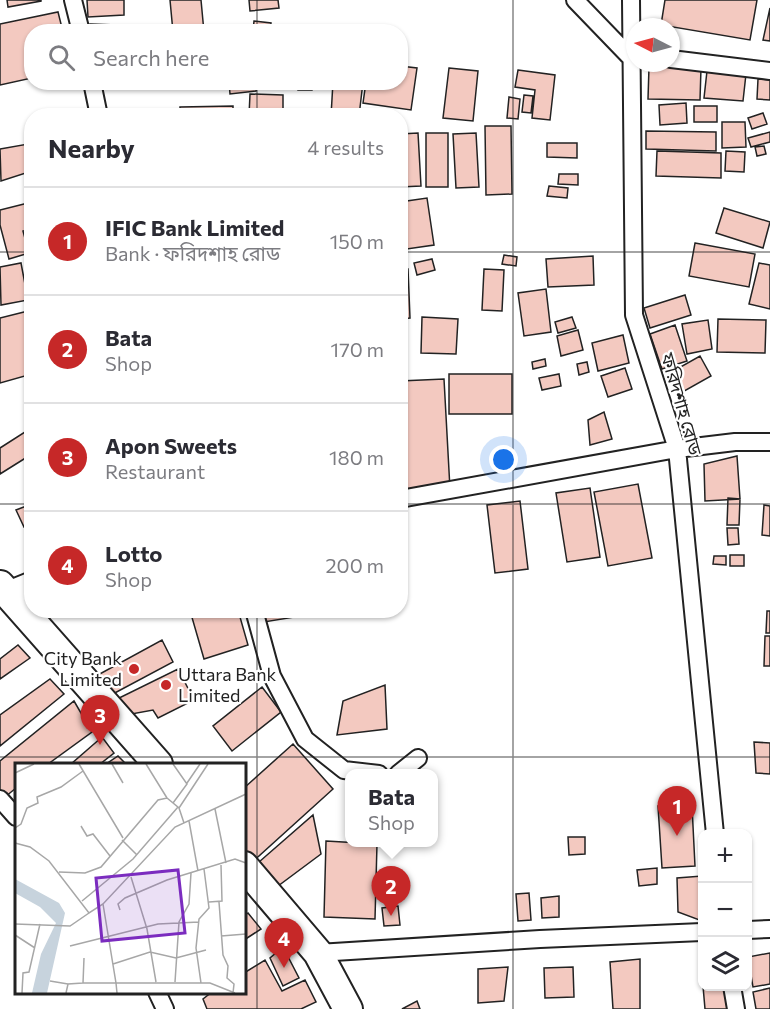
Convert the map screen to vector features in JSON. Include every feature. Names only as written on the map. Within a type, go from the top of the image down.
[{"type":"highway","points":[[3,588],[24,612]]},
{"type":"highway","points":[[29,618],[156,763]]},
{"type":"highway","points":[[246,868],[318,953],[348,1009]]},
{"type":"street","points":[[74,0],[79,24]]},
{"type":"street","points":[[575,0],[602,31],[626,51]]},
{"type":"street","name":"ফরিদশাহ রোড","points":[[631,0],[632,18]]},
{"type":"street","points":[[680,60],[770,72]]},
{"type":"street","name":"ফরিদশাহ রোড","points":[[633,72],[634,315],[677,449],[715,829]]},
{"type":"street","points":[[94,90],[97,108]]},
{"type":"street","points":[[408,498],[677,449],[735,442],[770,442]]},
{"type":"street","points":[[3,588],[24,582]]},
{"type":"street","points":[[256,618],[272,676],[305,739],[345,770]]},
{"type":"street","points":[[404,769],[418,758]]},
{"type":"street","points":[[0,799],[15,816]]},
{"type":"street","points":[[752,930],[770,929]]},
{"type":"street","points":[[318,953],[540,939],[698,932]]},
{"type":"street","points":[[733,991],[736,1009]]},
{"type":"street","points":[[158,994],[165,1009]]},
{"type":"building","points":[[7,0],[41,0],[41,1],[8,7]]},
{"type":"building","points":[[87,0],[124,0],[124,15],[88,17]]},
{"type":"building","points":[[170,0],[201,0],[203,24],[172,24]]},
{"type":"building","points":[[249,0],[278,0],[279,8],[250,11]]},
{"type":"building","points":[[665,0],[757,0],[750,40],[680,28],[680,18],[662,18]]},
{"type":"building","points":[[770,8],[770,41],[763,40]]},
{"type":"building","points":[[58,12],[61,24],[24,24],[24,80],[0,85],[0,24]]},
{"type":"building","points":[[254,21],[271,23],[271,24],[254,24]]},
{"type":"building","points":[[408,67],[417,68],[411,110],[363,103],[365,90],[408,90]]},
{"type":"building","points":[[449,68],[478,71],[473,121],[443,118]]},
{"type":"building","points":[[680,68],[701,68],[700,100],[648,99],[649,72],[680,72]]},
{"type":"building","points":[[518,70],[555,75],[550,120],[532,118],[535,90],[515,87]]},
{"type":"building","points":[[707,71],[746,74],[743,101],[704,98]]},
{"type":"building","points":[[758,79],[770,80],[770,100],[757,99]]},
{"type":"building","points":[[230,90],[256,90],[256,91],[230,94]]},
{"type":"building","points":[[333,90],[362,90],[360,108],[331,108]]},
{"type":"building","points":[[250,94],[283,95],[283,108],[249,108]]},
{"type":"building","points":[[524,95],[533,96],[531,113],[522,112]]},
{"type":"building","points":[[509,97],[520,99],[518,119],[507,118]]},
{"type":"building","points":[[686,103],[687,123],[660,125],[659,105]]},
{"type":"building","points":[[233,106],[233,108],[180,108]]},
{"type":"building","points":[[694,106],[717,106],[717,122],[694,122]]},
{"type":"building","points":[[763,113],[767,124],[752,129],[748,118]]},
{"type":"building","points":[[722,122],[745,122],[746,147],[722,148]]},
{"type":"building","points":[[485,126],[511,126],[512,194],[486,195]]},
{"type":"building","points":[[646,131],[716,132],[716,151],[646,149]]},
{"type":"building","points":[[770,132],[770,142],[751,147],[748,138]]},
{"type":"building","points":[[418,133],[421,186],[408,187],[408,134]]},
{"type":"building","points":[[426,133],[448,133],[448,187],[426,187]]},
{"type":"building","points":[[476,133],[479,187],[456,188],[453,134]]},
{"type":"building","points":[[547,143],[577,143],[577,158],[547,157]]},
{"type":"building","points":[[24,145],[24,174],[1,181],[0,149]]},
{"type":"building","points":[[764,146],[766,154],[757,156],[755,147]]},
{"type":"building","points":[[657,151],[721,153],[721,178],[656,176]]},
{"type":"building","points":[[726,151],[745,152],[744,172],[725,171]]},
{"type":"building","points":[[559,174],[578,174],[578,185],[558,184]]},
{"type":"building","points":[[549,186],[568,188],[567,198],[547,196]]},
{"type":"building","points":[[427,198],[434,245],[408,249],[408,201]]},
{"type":"building","points":[[24,204],[24,254],[9,259],[0,225],[0,210]]},
{"type":"building","points":[[724,208],[770,222],[763,248],[716,233]]},
{"type":"building","points":[[695,243],[755,254],[749,287],[689,276]]},
{"type":"building","points":[[504,255],[517,257],[516,266],[502,264]]},
{"type":"building","points":[[593,256],[594,285],[548,287],[546,259]]},
{"type":"building","points":[[432,259],[435,270],[417,275],[414,263]]},
{"type":"building","points":[[21,263],[24,301],[1,305],[0,267]]},
{"type":"building","points":[[759,263],[770,265],[770,309],[749,304]]},
{"type":"building","points":[[408,269],[410,318],[408,318]]},
{"type":"building","points":[[484,269],[504,270],[502,311],[482,310]]},
{"type":"building","points":[[546,289],[551,332],[524,336],[518,293]]},
{"type":"building","points":[[685,295],[691,315],[650,328],[644,308]]},
{"type":"building","points":[[24,312],[24,376],[0,383],[0,318]]},
{"type":"building","points":[[422,317],[458,319],[456,354],[421,353]]},
{"type":"building","points":[[572,317],[576,328],[558,333],[555,322]]},
{"type":"building","points":[[718,319],[766,320],[765,353],[717,352]]},
{"type":"building","points":[[708,320],[712,349],[687,354],[682,324]]},
{"type":"building","points":[[675,325],[687,361],[662,369],[650,334]]},
{"type":"building","points":[[578,330],[583,350],[561,356],[557,336]]},
{"type":"building","points":[[623,335],[629,363],[598,371],[592,343]]},
{"type":"building","points":[[700,356],[711,376],[679,394],[668,374]]},
{"type":"building","points":[[545,359],[546,366],[533,369],[532,362]]},
{"type":"building","points":[[587,362],[589,372],[579,375],[577,364]]},
{"type":"building","points":[[625,368],[632,389],[608,397],[601,376]]},
{"type":"building","points":[[449,374],[512,374],[512,414],[449,414]]},
{"type":"building","points":[[559,374],[561,386],[542,390],[539,378]]},
{"type":"building","points":[[444,379],[450,489],[408,491],[408,381]]},
{"type":"building","points":[[604,412],[612,439],[590,445],[588,420]]},
{"type":"building","points":[[24,433],[24,459],[0,474],[0,448]]},
{"type":"building","points":[[737,456],[740,499],[705,501],[704,464]]},
{"type":"building","points":[[638,484],[652,558],[608,566],[594,492]]},
{"type":"building","points":[[590,488],[600,557],[567,562],[556,493]]},
{"type":"building","points":[[728,498],[740,499],[739,525],[727,525]]},
{"type":"building","points":[[520,501],[528,569],[495,573],[487,505]]},
{"type":"building","points":[[764,505],[770,506],[770,536],[762,535]]},
{"type":"building","points":[[24,507],[24,527],[16,510]]},
{"type":"building","points":[[727,528],[738,528],[739,544],[728,545]]},
{"type":"building","points":[[730,555],[744,555],[744,566],[730,566]]},
{"type":"building","points":[[714,556],[726,556],[726,565],[713,564]]},
{"type":"building","points":[[767,611],[770,611],[770,633],[766,633]]},
{"type":"building","points":[[192,618],[240,618],[248,645],[204,659]]},
{"type":"building","points":[[263,618],[289,618],[264,622]]},
{"type":"building","points":[[765,636],[770,636],[770,666],[764,666]]},
{"type":"building","name":"City Bank Limited","points":[[162,640],[173,662],[111,695],[96,676]]},
{"type":"building","points":[[18,645],[30,658],[0,679],[0,659]]},
{"type":"building","name":"Uttara Bank Limited","points":[[178,669],[194,700],[158,718],[153,710],[126,715],[113,701]]},
{"type":"building","points":[[50,679],[64,694],[0,746],[0,715]]},
{"type":"building","points":[[385,685],[387,729],[337,735],[343,701]]},
{"type":"building","points":[[262,687],[281,712],[232,751],[213,726]]},
{"type":"building","points":[[74,701],[92,732],[49,763],[15,763],[15,789],[5,797],[0,791],[0,761]]},
{"type":"building","points":[[102,737],[114,753],[101,763],[72,763]]},
{"type":"building","points":[[754,742],[770,743],[770,774],[756,773]]},
{"type":"building","points":[[293,744],[333,789],[249,865],[246,862],[246,786]]},
{"type":"building","points":[[118,756],[125,763],[108,763]]},
{"type":"building","points":[[658,806],[692,806],[695,866],[662,868]]},
{"type":"building","points":[[313,815],[321,854],[278,886],[259,862]]},
{"type":"building","points":[[568,837],[585,837],[585,854],[569,855]]},
{"type":"building","points":[[326,841],[345,842],[345,847],[377,847],[375,919],[324,917]]},
{"type":"building","points":[[657,868],[657,884],[639,886],[637,870]]},
{"type":"building","points":[[698,876],[698,920],[678,912],[677,878]]},
{"type":"building","points":[[529,893],[531,920],[518,921],[516,894]]},
{"type":"building","points":[[559,896],[559,917],[542,918],[541,898]]},
{"type":"building","points":[[398,906],[400,925],[384,926],[382,908]]},
{"type":"building","points":[[248,913],[261,929],[246,939],[246,914]]},
{"type":"building","points":[[283,947],[299,978],[283,986],[270,958]]},
{"type":"building","points":[[770,953],[770,984],[753,987],[752,956]]},
{"type":"building","points":[[640,959],[640,1009],[613,1009],[610,962]]},
{"type":"building","points":[[265,960],[282,991],[305,980],[316,1002],[301,1009],[207,1009],[203,999],[209,994],[246,994],[246,972]]},
{"type":"building","points":[[508,967],[504,1001],[478,1003],[478,969]]},
{"type":"building","points":[[573,967],[574,997],[545,998],[544,968]]},
{"type":"building","points":[[770,988],[770,1009],[756,1009],[753,992]]},
{"type":"building","points":[[703,991],[725,991],[727,1009],[705,1009]]},
{"type":"building","points":[[417,1001],[420,1009],[402,1009]]},
{"type":"place","name":"City Bank Limited","points":[[134,669]]},
{"type":"place","name":"Uttara Bank Limited","points":[[166,685]]},
{"type":"place","name":"Apon Sweets","points":[[100,745]]},
{"type":"place","name":"IFIC Bank Limited","points":[[677,836]]},
{"type":"place","name":"Bata","points":[[391,916]]},
{"type":"place","name":"Lotto","points":[[284,968]]}]
